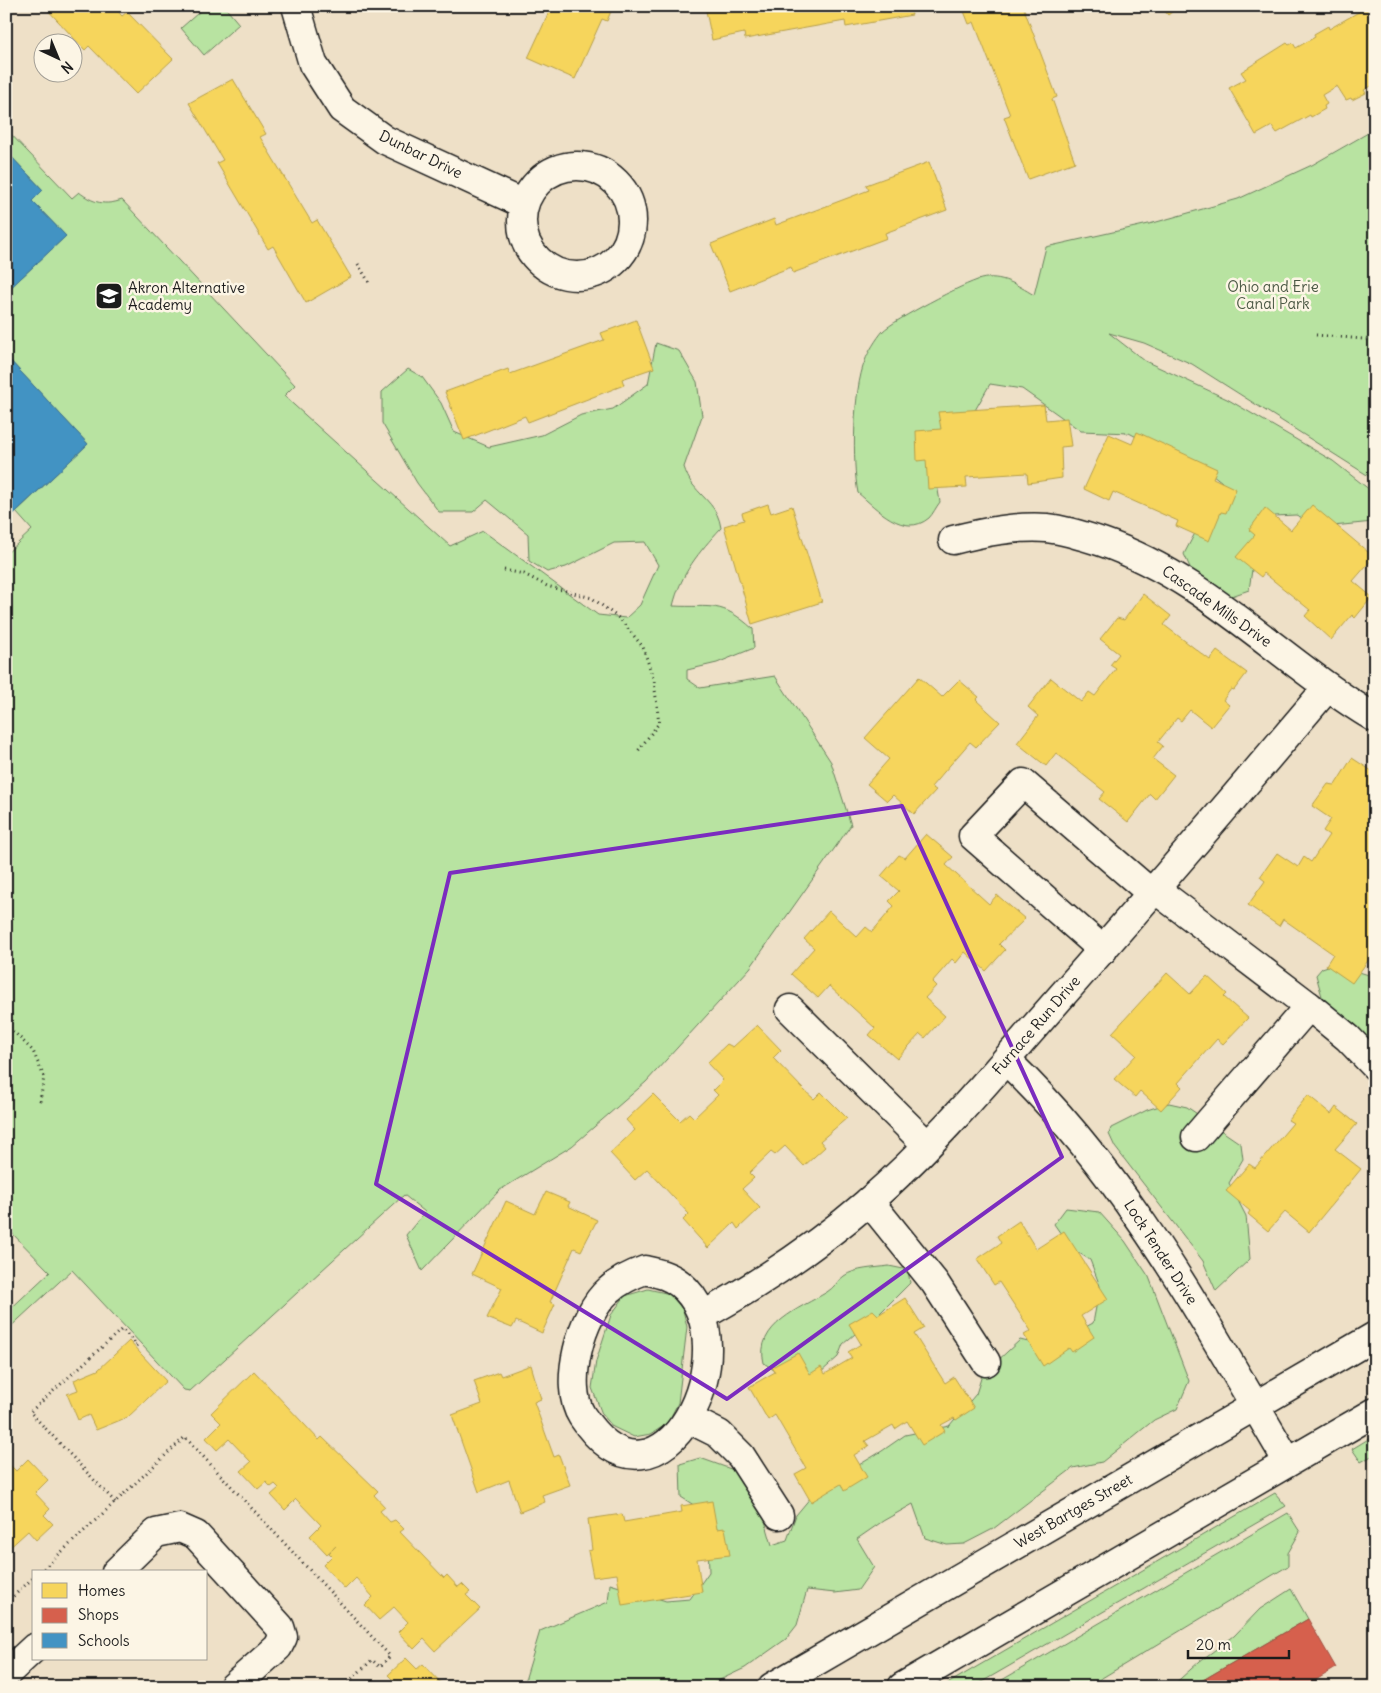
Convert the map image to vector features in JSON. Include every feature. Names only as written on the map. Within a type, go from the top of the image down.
[{"type":"street","name":"Dunbar Drive","points":[[296,6],[313,64],[342,109],[385,140],[524,204]]},
{"type":"street","points":[[573,165],[595,171],[611,179],[627,198],[631,208],[632,223],[628,243],[619,257],[605,268],[583,276],[568,276],[540,263],[532,253],[523,236],[522,214],[524,204],[530,191],[542,178],[554,170],[573,165]]},
{"type":"street","name":"Cascade Mills Drive","points":[[953,540],[986,531],[1048,528],[1084,536],[1117,547],[1161,566],[1189,583],[1327,688],[1375,718]]},
{"type":"street","name":"Furnace Run Drive","points":[[702,1316],[748,1290],[796,1258],[869,1201],[928,1146],[1007,1060],[1103,950],[1327,688]]},
{"type":"street","points":[[1103,950],[973,836],[1023,783],[1153,891],[1309,1006],[1348,1038],[1375,1066]]},
{"type":"street","points":[[1196,1137],[1309,1006]]},
{"type":"street","points":[[790,1009],[928,1146]]},
{"type":"street","name":"Lock Tender Drive","points":[[1007,1060],[1046,1100],[1146,1226],[1187,1290],[1288,1462]]},
{"type":"street","points":[[869,1201],[935,1283],[986,1362]]},
{"type":"street","points":[[645,1270],[663,1274],[680,1284],[692,1297],[702,1316],[707,1352],[701,1384],[689,1419],[665,1446],[648,1454],[632,1454],[618,1452],[605,1444],[590,1428],[578,1409],[573,1385],[574,1363],[583,1332],[607,1291],[628,1276],[645,1270]]},
{"type":"street","name":"West Bartges Street","points":[[772,1687],[1375,1336]]},
{"type":"street","points":[[902,1687],[1375,1412]]},
{"type":"street","points":[[689,1419],[719,1434],[741,1456],[779,1515]]},
{"type":"street","points":[[118,1570],[156,1533],[180,1528],[196,1535],[280,1627],[283,1636],[278,1647],[233,1687]]},
{"type":"street","points":[[6,1674],[32,1650]]},
{"type":"path","points":[[358,264],[370,284]]},
{"type":"path","points":[[1316,335],[1375,340]]},
{"type":"path","points":[[504,570],[524,574],[547,586],[592,598],[620,619],[643,647],[654,681],[659,723],[638,751]]},
{"type":"path","points":[[6,1024],[33,1051],[44,1077],[40,1102]]},
{"type":"path","points":[[115,1502],[30,1412],[122,1329],[137,1345],[135,1347]]},
{"type":"path","points":[[6,1603],[32,1579]]},
{"type":"highlighted area","points":[[902,806],[1062,1157],[727,1399],[376,1184],[450,873]]},
{"type":"green space","points":[[206,6],[224,6],[239,24],[204,55],[181,28]]},
{"type":"green space","points":[[6,129],[72,198],[79,192],[89,199],[99,202],[110,203],[122,200],[295,385],[284,396],[450,546],[483,531],[598,615],[626,618],[640,605],[658,565],[645,542],[614,543],[566,567],[547,572],[529,561],[528,534],[487,500],[473,512],[439,512],[417,483],[382,423],[382,392],[408,369],[422,377],[441,403],[454,432],[489,447],[542,435],[581,415],[613,409],[648,384],[656,343],[679,351],[697,382],[702,416],[684,467],[692,483],[714,509],[721,528],[705,546],[686,573],[676,594],[673,606],[716,607],[732,613],[753,629],[754,648],[717,663],[687,670],[687,679],[700,688],[775,676],[831,762],[851,825],[750,968],[646,1082],[572,1146],[500,1190],[422,1271],[406,1235],[425,1212],[404,1195],[190,1391],[184,1390],[72,1270],[6,1331],[6,1313],[50,1272],[6,1227],[6,554],[32,530],[16,512],[88,444],[6,356],[6,292],[66,236],[32,201],[43,190],[6,151]]},
{"type":"green space","name":"Ohio and Erie Canal Park","points":[[1375,129],[1375,480],[1192,364],[1144,343],[1109,333],[1145,361],[1227,399],[1333,461],[1375,494],[1375,520],[1373,522],[1323,527],[1296,515],[1275,516],[1253,563],[1249,590],[1226,598],[1192,572],[1184,554],[1222,482],[1203,467],[1161,450],[1129,433],[1081,431],[1022,389],[990,384],[966,426],[930,443],[940,502],[929,518],[920,524],[900,523],[882,513],[858,493],[854,445],[856,407],[861,374],[873,345],[883,331],[890,326],[945,294],[981,279],[1002,279],[1034,295],[1046,247],[1153,223],[1238,199],[1312,165]]},
{"type":"green space","points":[[1340,962],[1356,971],[1375,977],[1375,1048],[1356,1025],[1323,1000],[1316,975],[1322,968]]},
{"type":"green space","points":[[1169,1103],[1187,1107],[1241,1144],[1243,1159],[1229,1183],[1246,1216],[1250,1259],[1216,1291],[1203,1261],[1115,1147],[1109,1134],[1111,1128],[1147,1110]]},
{"type":"green space","points":[[1066,1208],[1099,1212],[1125,1241],[1149,1277],[1189,1381],[1177,1409],[1154,1420],[1102,1462],[1073,1468],[993,1529],[964,1544],[947,1545],[925,1538],[913,1504],[883,1521],[857,1539],[874,1567],[858,1590],[835,1593],[807,1590],[797,1625],[786,1639],[745,1668],[705,1687],[523,1687],[540,1631],[608,1602],[610,1584],[666,1601],[690,1599],[709,1572],[708,1541],[700,1509],[681,1497],[680,1464],[700,1458],[742,1473],[761,1507],[772,1545],[787,1540],[796,1515],[816,1491],[905,1435],[949,1426],[976,1394],[982,1375],[1020,1340],[1049,1347],[1093,1323],[1100,1286],[1090,1260],[1070,1247],[1054,1224]]},
{"type":"green space","points":[[889,1266],[908,1270],[910,1283],[878,1315],[843,1344],[838,1357],[811,1381],[778,1373],[764,1363],[763,1350],[766,1338],[782,1319],[829,1290],[849,1273]]},
{"type":"green space","points":[[648,1289],[670,1294],[683,1310],[687,1327],[678,1403],[667,1424],[651,1434],[634,1437],[613,1427],[602,1414],[592,1388],[596,1361],[611,1315],[625,1296]]},
{"type":"green space","points":[[1375,1435],[1375,1454],[1361,1462],[1352,1449]]},
{"type":"green space","points":[[1275,1493],[1286,1506],[973,1687],[942,1687]]},
{"type":"green space","points":[[1288,1513],[1300,1532],[1288,1553],[1288,1566],[1087,1687],[990,1687]]},
{"type":"green space","points":[[1291,1589],[1308,1619],[1191,1687],[1171,1687],[1200,1661],[1234,1636],[1260,1609]]},
{"type":"building: Homes","points":[[44,6],[113,6],[122,16],[127,12],[173,59],[136,94],[89,46],[85,50],[82,47],[82,32],[68,32]]},
{"type":"building: Homes","points":[[552,6],[613,6],[607,21],[602,19],[575,79],[528,58]]},
{"type":"building: Homes","points":[[705,6],[910,6],[912,15],[846,27],[845,21],[745,39],[744,33],[712,40]]},
{"type":"building: Homes","points":[[962,6],[1023,6],[1057,97],[1052,99],[1075,162],[1028,179],[1004,117],[1010,115],[974,22],[969,24]]},
{"type":"building: Homes","points":[[1161,6],[1179,6],[1168,15]]},
{"type":"building: Homes","points":[[1369,6],[1375,6],[1375,84],[1364,90],[1366,93],[1352,100],[1351,98],[1346,100],[1337,86],[1322,95],[1327,104],[1324,106],[1325,109],[1277,133],[1272,126],[1256,135],[1229,88],[1246,79],[1241,72],[1287,43],[1289,45],[1293,43],[1296,48],[1315,37],[1314,34],[1328,26],[1329,29]]},
{"type":"building: Homes","points":[[233,79],[266,134],[260,137],[312,223],[317,220],[351,277],[306,303],[273,246],[268,249],[217,163],[223,160],[189,103]]},
{"type":"building: Homes","points":[[929,162],[947,210],[885,233],[887,238],[793,273],[791,267],[730,291],[711,244],[774,219],[776,225],[869,190],[866,185]]},
{"type":"building: Homes","points":[[636,320],[654,368],[622,379],[624,385],[528,422],[525,416],[464,440],[445,392],[508,369],[510,374],[604,340],[601,333]]},
{"type":"building: Homes","points":[[1044,405],[1046,420],[1067,418],[1071,446],[1061,447],[1062,478],[1028,483],[1027,473],[966,477],[967,487],[928,489],[926,460],[917,461],[916,431],[941,429],[938,412]]},
{"type":"building: Homes","points":[[1137,432],[1217,469],[1213,478],[1236,489],[1226,513],[1221,512],[1209,541],[1176,526],[1178,521],[1113,492],[1109,501],[1084,489],[1109,434],[1132,444]]},
{"type":"building: Homes","points":[[768,504],[771,513],[792,506],[822,602],[752,624],[724,526],[744,520],[742,513]]},
{"type":"building: Homes","points":[[1312,505],[1374,557],[1353,581],[1372,597],[1355,618],[1352,615],[1331,640],[1305,616],[1310,610],[1264,573],[1261,577],[1236,557],[1255,535],[1249,530],[1265,508],[1291,530]]},
{"type":"building: Homes","points":[[1143,594],[1171,616],[1164,625],[1210,660],[1217,651],[1247,673],[1234,690],[1231,689],[1223,700],[1229,705],[1211,727],[1190,710],[1181,721],[1177,718],[1158,742],[1163,746],[1153,759],[1174,775],[1155,799],[1150,794],[1128,822],[1099,799],[1105,792],[1056,753],[1046,766],[1017,743],[1038,716],[1028,707],[1051,678],[1081,702],[1089,692],[1095,696],[1116,669],[1110,665],[1119,654],[1100,639],[1117,618],[1124,620]]},
{"type":"building: Homes","points":[[919,677],[942,697],[959,680],[979,697],[976,700],[1000,722],[976,747],[970,742],[931,787],[936,790],[914,814],[893,795],[887,801],[867,784],[889,759],[865,738]]},
{"type":"building: Homes","points":[[1352,758],[1375,773],[1375,918],[1372,923],[1375,925],[1375,957],[1372,955],[1352,983],[1326,965],[1333,954],[1283,919],[1279,926],[1248,905],[1265,881],[1260,877],[1277,853],[1298,867],[1304,857],[1311,862],[1329,835],[1323,831],[1331,819],[1312,806],[1328,784],[1335,785]]},
{"type":"building: Homes","points":[[926,834],[953,857],[946,865],[989,904],[997,895],[1025,919],[999,944],[1005,950],[986,971],[965,952],[956,963],[952,959],[932,982],[936,986],[925,998],[945,1016],[925,1038],[920,1034],[897,1059],[869,1035],[875,1028],[829,986],[818,998],[791,974],[814,948],[804,939],[829,911],[857,937],[866,927],[872,932],[894,906],[889,901],[899,891],[881,876],[899,855],[905,858]]},
{"type":"building: Homes","points":[[1167,973],[1190,994],[1207,976],[1227,994],[1224,997],[1248,1018],[1223,1044],[1217,1039],[1178,1083],[1182,1087],[1161,1110],[1140,1091],[1135,1097],[1114,1079],[1136,1055],[1112,1033]]},
{"type":"building: Homes","points":[[757,1025],[781,1050],[773,1058],[814,1099],[821,1092],[847,1118],[820,1141],[825,1147],[804,1166],[785,1146],[775,1155],[771,1152],[749,1173],[754,1178],[742,1189],[760,1208],[738,1229],[734,1223],[708,1248],[683,1220],[689,1214],[647,1169],[635,1180],[610,1153],[635,1130],[626,1120],[653,1094],[680,1121],[689,1113],[694,1118],[718,1095],[713,1090],[723,1080],[707,1063],[727,1044],[733,1047]]},
{"type":"building: Homes","points":[[1308,1095],[1331,1114],[1336,1107],[1357,1124],[1335,1149],[1361,1169],[1309,1232],[1285,1212],[1268,1231],[1248,1214],[1250,1211],[1226,1191],[1249,1164],[1255,1168],[1293,1123],[1288,1120]]},
{"type":"building: Homes","points":[[546,1192],[570,1202],[568,1206],[597,1220],[581,1251],[574,1248],[550,1302],[555,1304],[542,1333],[516,1321],[512,1328],[487,1318],[502,1288],[472,1274],[506,1201],[535,1214]]},
{"type":"building: Homes","points":[[1019,1221],[1036,1249],[1064,1231],[1108,1299],[1081,1316],[1094,1337],[1072,1352],[1069,1348],[1043,1366],[1024,1335],[1031,1331],[999,1282],[994,1285],[977,1259],[1001,1243],[997,1236]]},
{"type":"building: Homes","points":[[905,1298],[924,1328],[914,1334],[945,1383],[954,1377],[974,1408],[956,1420],[954,1418],[941,1425],[945,1431],[922,1445],[907,1421],[895,1429],[893,1425],[865,1441],[869,1446],[854,1455],[867,1477],[844,1491],[841,1484],[811,1502],[795,1474],[806,1468],[775,1415],[768,1420],[749,1387],[775,1372],[772,1367],[798,1353],[810,1374],[821,1367],[825,1374],[852,1358],[848,1352],[861,1344],[849,1324],[873,1310],[878,1315]]},
{"type":"building: Homes","points":[[129,1341],[166,1381],[128,1417],[96,1430],[89,1415],[78,1420],[67,1394],[78,1390],[74,1380],[98,1370]]},
{"type":"building: Homes","points":[[531,1365],[541,1399],[534,1402],[554,1457],[559,1455],[570,1485],[542,1495],[545,1502],[520,1512],[509,1480],[479,1492],[452,1415],[482,1404],[474,1381],[499,1372],[501,1376]]},
{"type":"building: Homes","points":[[254,1371],[319,1440],[322,1437],[378,1491],[374,1495],[385,1507],[380,1511],[390,1522],[395,1520],[404,1529],[400,1532],[444,1578],[447,1575],[458,1587],[462,1584],[470,1592],[466,1595],[480,1609],[435,1651],[424,1639],[414,1649],[398,1632],[408,1622],[394,1607],[379,1620],[365,1605],[373,1597],[356,1578],[345,1589],[323,1565],[332,1556],[329,1553],[336,1546],[327,1554],[310,1536],[321,1525],[296,1499],[285,1510],[271,1495],[279,1488],[275,1484],[271,1487],[266,1482],[258,1489],[241,1471],[251,1462],[229,1439],[217,1450],[206,1438],[221,1423],[211,1413]]},
{"type":"building: Homes","points":[[28,1459],[48,1480],[35,1493],[50,1509],[44,1515],[53,1524],[36,1540],[28,1531],[6,1551],[6,1467],[9,1464],[16,1471]]},
{"type":"building: Homes","points":[[712,1501],[717,1529],[725,1528],[730,1555],[697,1559],[702,1592],[622,1605],[617,1574],[593,1577],[588,1551],[592,1550],[588,1519],[622,1514],[624,1522],[682,1512],[681,1506]]},
{"type":"building: Homes","points":[[406,1658],[417,1669],[423,1664],[445,1687],[394,1687],[397,1684],[388,1675]]},
{"type":"building: Shops","points":[[1308,1619],[1336,1668],[1304,1687],[1191,1687]]},
{"type":"building: Schools","points":[[6,151],[43,190],[32,201],[66,236],[6,292]]},
{"type":"building: Schools","points":[[6,356],[88,444],[6,521]]},
{"type":"place","name":"Akron Alternative Academy","points":[[109,296]]}]
